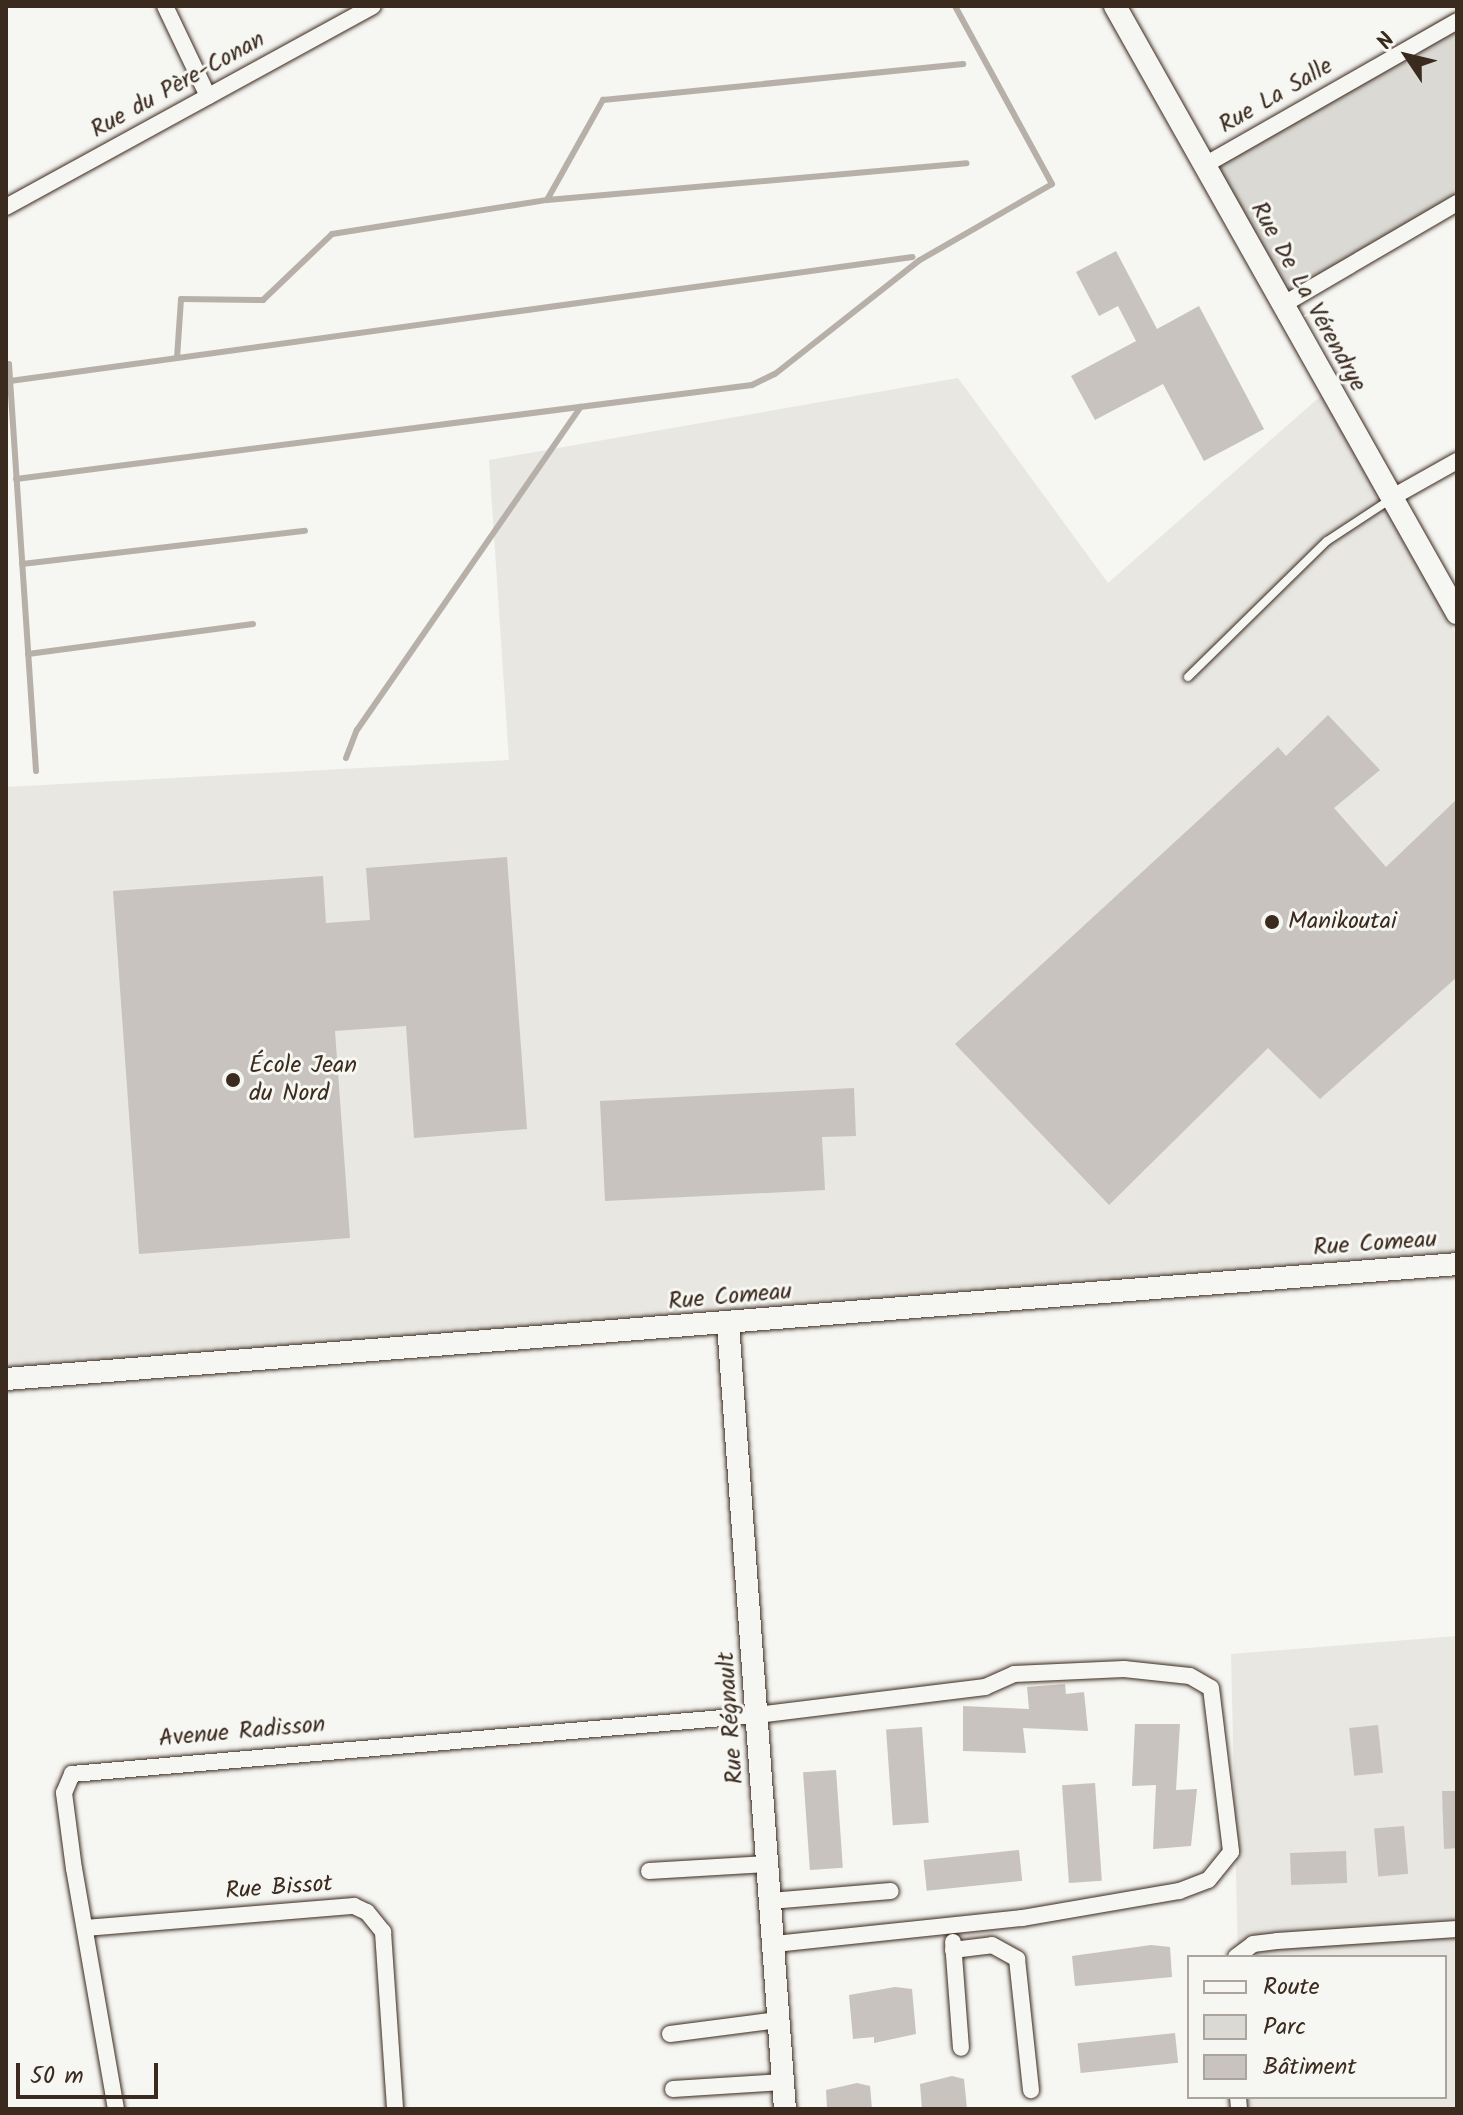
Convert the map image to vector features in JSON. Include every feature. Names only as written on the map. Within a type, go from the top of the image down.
[{"type":"street","points":[[165,6],[208,96]]},
{"type":"street","name":"Rue du Père-Conan","points":[[6,207],[373,6]]},
{"type":"street","name":"Rue De La Vérendrye","points":[[1115,6],[1457,613]]},
{"type":"street","name":"Rue La Salle","points":[[1203,166],[1457,21]]},
{"type":"street","points":[[1284,304],[1457,203]]},
{"type":"street","points":[[1391,498],[1457,461]]},
{"type":"street","name":"Rue Comeau","points":[[6,1379],[1457,1264]]},
{"type":"street","name":"Rue Régnault","points":[[728,1324],[785,2109]]},
{"type":"street","points":[[757,1715],[985,1687],[1014,1674],[1124,1669],[1190,1676],[1211,1688],[1231,1852],[1222,1870],[1179,1891],[951,1925],[773,1944]]},
{"type":"street","name":"Avenue Radisson","points":[[116,2109],[64,1793],[72,1774],[757,1715]]},
{"type":"street","points":[[649,1871],[767,1864]]},
{"type":"street","points":[[770,1901],[891,1891]]},
{"type":"street","name":"Rue Bissot","points":[[85,1928],[354,1906],[367,1912],[383,1932],[395,2109]]},
{"type":"street","points":[[951,1925],[961,2048]]},
{"type":"street","points":[[1239,1955],[1253,1944],[1277,1941],[1457,1929]]},
{"type":"street","points":[[953,1950],[992,1945],[1017,1959],[1031,2090]]},
{"type":"street","points":[[670,2034],[778,2020]]},
{"type":"street","points":[[673,2089],[783,2082]]},
{"type":"lane","points":[[1188,677],[1327,541],[1391,498]]},
{"type":"shaded area","points":[[958,378],[1108,583],[1323,394],[1457,636],[1457,1252],[6,1371],[6,787],[509,760],[489,460]]},
{"type":"shaded area","points":[[1457,1636],[1457,2109],[1242,2109],[1241,2099],[1447,2099],[1447,1955],[1238,1955],[1231,1654]]},
{"type":"green space","points":[[1457,10],[1457,195],[1282,298],[1201,160]]},
{"type":"building","points":[[1116,251],[1157,329],[1199,306],[1264,429],[1204,461],[1163,384],[1095,420],[1071,376],[1136,341],[1118,306],[1099,316],[1076,272]]},
{"type":"building","name":"Manikoutai","points":[[1328,715],[1380,770],[1334,808],[1386,867],[1457,799],[1457,977],[1320,1099],[1268,1048],[1109,1205],[955,1044],[1278,747],[1286,756]]},
{"type":"building","name":"École Jean du Nord","points":[[507,857],[527,1129],[414,1138],[406,1026],[335,1031],[350,1238],[139,1254],[113,891],[323,876],[326,923],[370,920],[366,868]]},
{"type":"building","points":[[854,1088],[856,1136],[822,1137],[825,1190],[605,1201],[600,1101]]},
{"type":"building","points":[[1065,1684],[1066,1694],[1084,1692],[1088,1731],[1023,1728],[1026,1753],[963,1751],[963,1706],[1029,1709],[1027,1687]]},
{"type":"building","points":[[1135,1724],[1180,1724],[1176,1790],[1197,1789],[1191,1846],[1153,1849],[1156,1785],[1132,1786]]},
{"type":"building","points":[[1378,1725],[1383,1773],[1354,1776],[1349,1728]]},
{"type":"building","points":[[922,1727],[929,1823],[893,1825],[886,1730]]},
{"type":"building","points":[[836,1770],[843,1868],[810,1870],[803,1772]]},
{"type":"building","points":[[1095,1783],[1102,1881],[1069,1883],[1062,1785]]},
{"type":"building","points":[[1442,1791],[1457,1791],[1457,1848],[1444,1849]]},
{"type":"building","points":[[1404,1826],[1408,1874],[1378,1876],[1374,1829]]},
{"type":"building","points":[[1019,1850],[1022,1881],[927,1891],[924,1860]]},
{"type":"building","points":[[1346,1851],[1347,1883],[1291,1885],[1290,1853]]},
{"type":"building","points":[[1151,1945],[1170,1947],[1172,1977],[1075,1986],[1072,1956]]},
{"type":"building","points":[[895,1987],[912,1989],[916,2034],[874,2043],[874,2037],[853,2039],[849,1995]]},
{"type":"building","points":[[1175,2033],[1178,2063],[1081,2073],[1078,2043]]},
{"type":"building","points":[[952,2076],[964,2079],[967,2109],[922,2109],[920,2084]]},
{"type":"building","points":[[857,2083],[870,2086],[872,2109],[827,2109],[826,2090]]},
{"type":"waterway","points":[[16,479],[752,385],[775,374],[920,260],[1052,184],[955,6]]},
{"type":"waterway","points":[[547,200],[603,100],[963,64]]},
{"type":"waterway","points":[[177,358],[181,299],[263,300],[332,234],[547,200],[966,163]]},
{"type":"waterway","points":[[10,381],[913,257]]},
{"type":"waterway","points":[[9,364],[36,771]]},
{"type":"waterway","points":[[346,758],[357,730],[581,407]]},
{"type":"waterway","points":[[22,564],[305,531]]},
{"type":"waterway","points":[[28,654],[253,624]]},
{"type":"place","name":"Manikoutai","points":[[1272,922]]},
{"type":"place","name":"École Jean du Nord","points":[[233,1080]]}]
